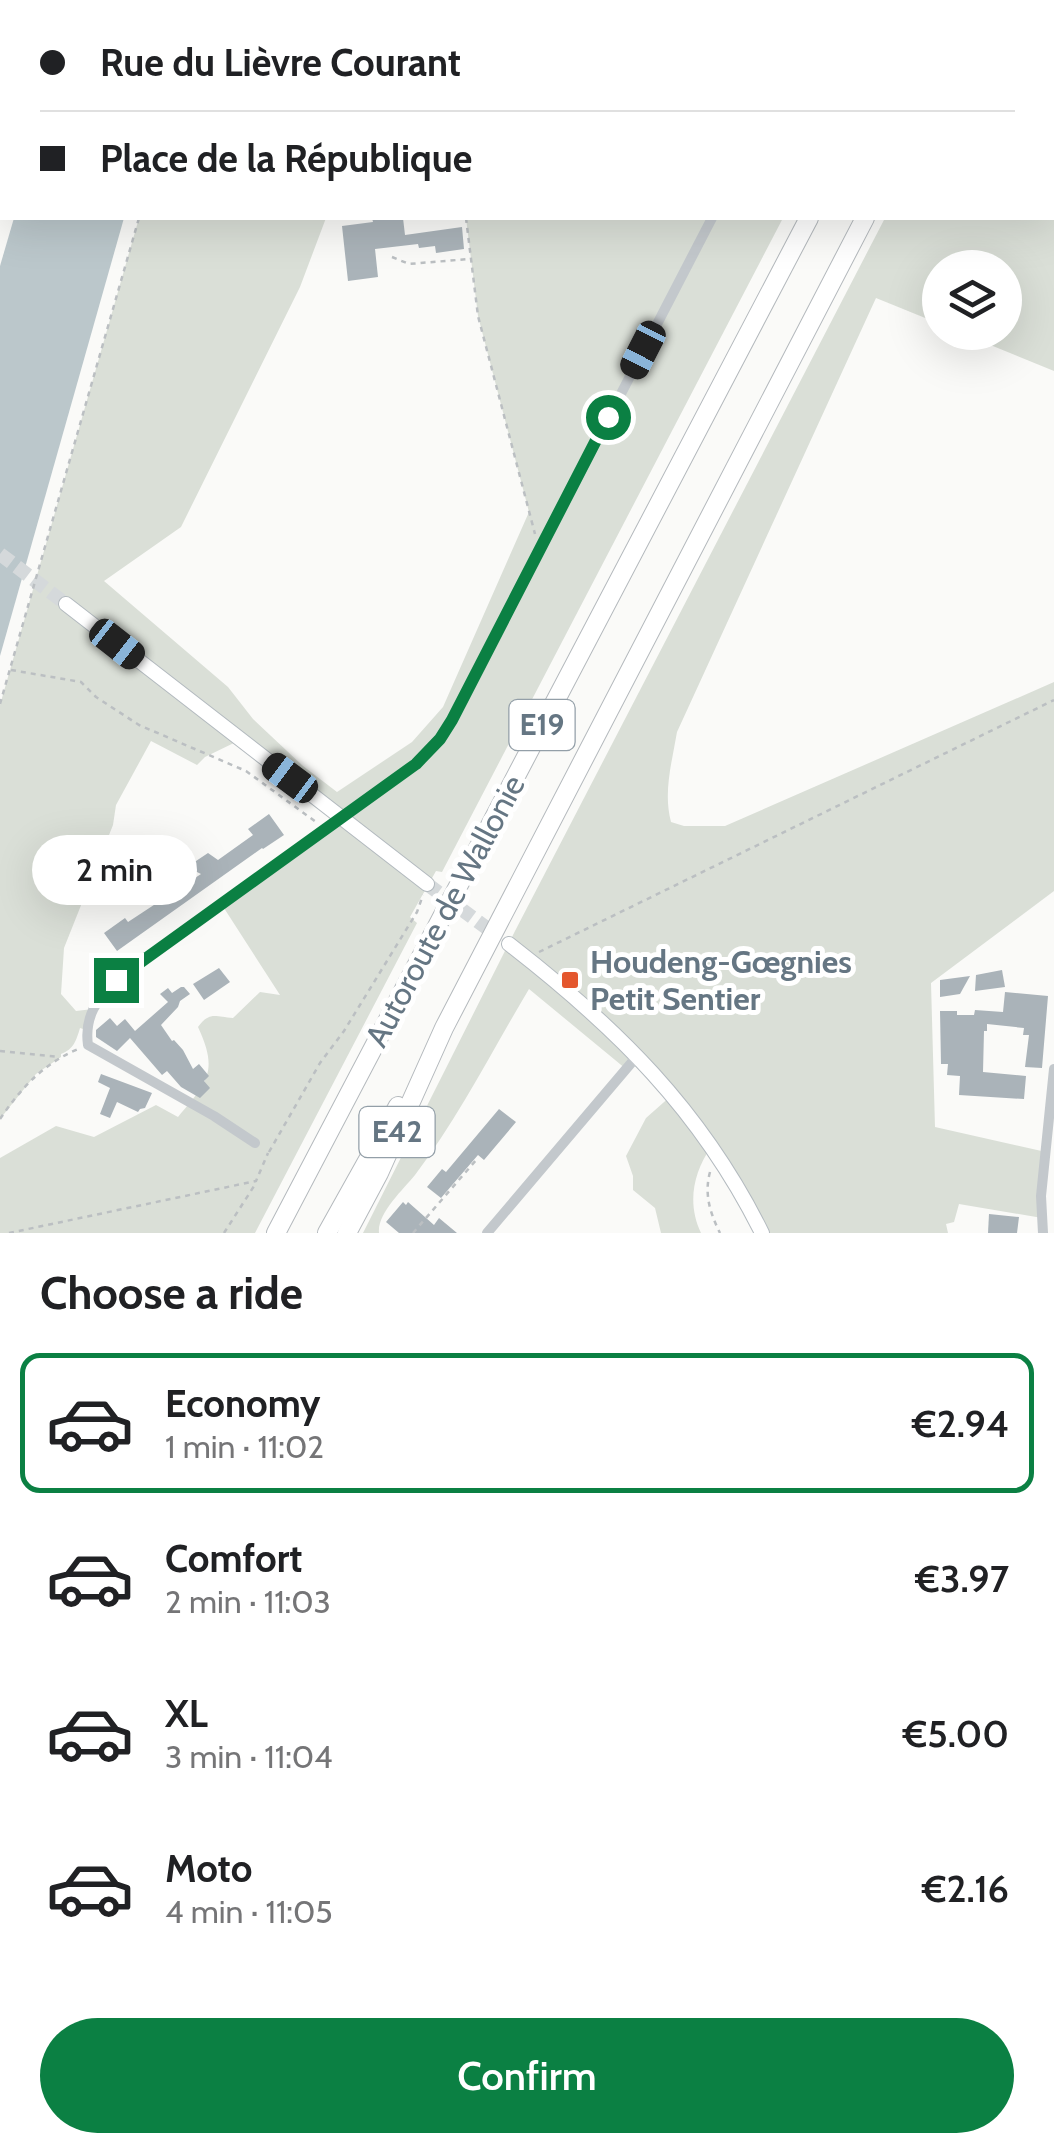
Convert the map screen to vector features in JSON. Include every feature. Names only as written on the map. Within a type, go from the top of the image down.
[{"type":"highway","name":"Autoroute de Wallonie","points":[[276,1233],[808,220]]},
{"type":"highway","name":"Autoroute de Wallonie","points":[[347,1233],[444,1028],[864,220]]},
{"type":"highway","name":"E19","points":[[328,1233],[363,1165],[444,1028]]},
{"type":"street","points":[[255,1142],[88,1045],[86,1030],[92,1009],[116,980],[416,764],[440,739],[711,220]]},
{"type":"street","points":[[66,604],[427,884]]},
{"type":"street","points":[[509,944],[638,1055],[691,1117],[762,1233]]},
{"type":"street","points":[[487,1233],[638,1055]]},
{"type":"street","points":[[1042,1233],[1054,1069]]},
{"type":"path","points":[[0,704],[138,220]]},
{"type":"path","points":[[466,220],[478,316],[539,550]]},
{"type":"path","points":[[392,257],[409,264],[471,262]]},
{"type":"path","points":[[10,670],[81,682],[139,726],[246,771],[324,829]]},
{"type":"path","points":[[527,958],[1054,700]]},
{"type":"path","points":[[224,1233],[320,1063],[417,912],[427,884]]},
{"type":"path","points":[[0,1119],[36,1074],[88,1045]]},
{"type":"path","points":[[0,1051],[61,1057]]},
{"type":"path","points":[[413,1233],[476,1159]]},
{"type":"path","points":[[720,1159],[706,1188],[720,1233]]},
{"type":"path","points":[[9,1233],[256,1181]]},
{"type":"shaded area","points":[[13,220],[123,220],[0,656],[0,266]]},
{"type":"shaded area","points":[[138,220],[325,220],[300,287],[181,527],[104,581],[228,687],[253,719],[337,792],[412,742],[443,707],[529,512],[478,316],[466,220],[782,220],[442,872],[436,871],[410,917],[417,923],[255,1233],[0,1233],[0,1158],[56,1126],[94,1137],[156,1105],[178,1117],[207,1076],[208,1055],[198,1027],[202,1022],[217,1016],[233,1018],[260,992],[280,995],[222,905],[340,817],[240,740],[197,765],[151,741],[116,805],[113,825],[64,948],[61,994],[76,1011],[93,1009],[86,1030],[80,1028],[72,1047],[36,1074],[0,1119],[0,705]]},
{"type":"shaded area","points":[[884,220],[1054,220],[1054,371],[1003,350],[1022,350],[1022,250],[922,250],[922,317],[876,298],[677,732],[668,800],[671,822],[684,826],[725,826],[1054,682],[1054,891],[931,983],[935,1127],[1046,1152],[1042,1218],[959,1204],[954,1222],[946,1224],[948,1233],[762,1233],[711,1147],[694,1189],[694,1211],[701,1233],[661,1233],[655,1208],[633,1190],[626,1156],[646,1118],[672,1095],[638,1056],[626,1069],[529,989],[446,1130],[386,1210],[379,1233],[363,1233]]},
{"type":"building","points":[[403,220],[405,235],[462,227],[464,249],[436,253],[435,246],[419,248],[418,244],[375,249],[378,277],[348,281],[342,226]]},
{"type":"building","points":[[269,814],[284,835],[117,951],[104,933],[125,918],[128,922],[201,874],[187,867],[208,853],[218,860],[253,835],[248,829]]},
{"type":"building","points":[[219,968],[230,982],[204,1000],[193,984]]},
{"type":"building","points":[[1002,970],[1005,987],[975,991],[976,975]]},
{"type":"building","points":[[970,976],[960,994],[940,997],[940,980]]},
{"type":"building","points":[[181,987],[190,994],[161,1025],[183,1050],[193,1069],[199,1064],[209,1076],[204,1081],[210,1088],[200,1098],[181,1087],[167,1071],[162,1075],[130,1038],[117,1051],[96,1037],[96,1030],[110,1018],[117,1026],[125,1019],[135,1031],[168,1002],[160,994],[168,988],[172,993]]},
{"type":"building","points":[[1005,992],[1048,996],[1042,1068],[1025,1067],[1029,1035],[1023,1035],[1024,1028],[987,1024],[983,1072],[1026,1076],[1024,1099],[959,1095],[960,1076],[947,1075],[948,1064],[941,1064],[940,1011],[957,1011],[957,1015],[974,1015],[975,1010],[1003,1012]]},
{"type":"building","points":[[101,1074],[152,1093],[145,1108],[138,1112],[117,1102],[110,1118],[100,1114],[110,1088],[98,1082]]},
{"type":"building","points":[[499,1109],[516,1122],[484,1160],[478,1155],[441,1198],[427,1187],[442,1169],[446,1172]]},
{"type":"building","points":[[403,1202],[434,1225],[439,1218],[457,1233],[399,1233],[386,1222]]},
{"type":"building","points":[[989,1214],[1019,1217],[1017,1233],[988,1233]]},
{"type":"tunnel","points":[[0,554],[66,604]]},
{"type":"tunnel","points":[[427,884],[499,937]]},
{"type":"place","name":"Houdeng-Gœgnies Petit Sentier","points":[[570,980]]},
{"type":"route","points":[[116,980],[429,752],[452,720],[608,417]]}]
